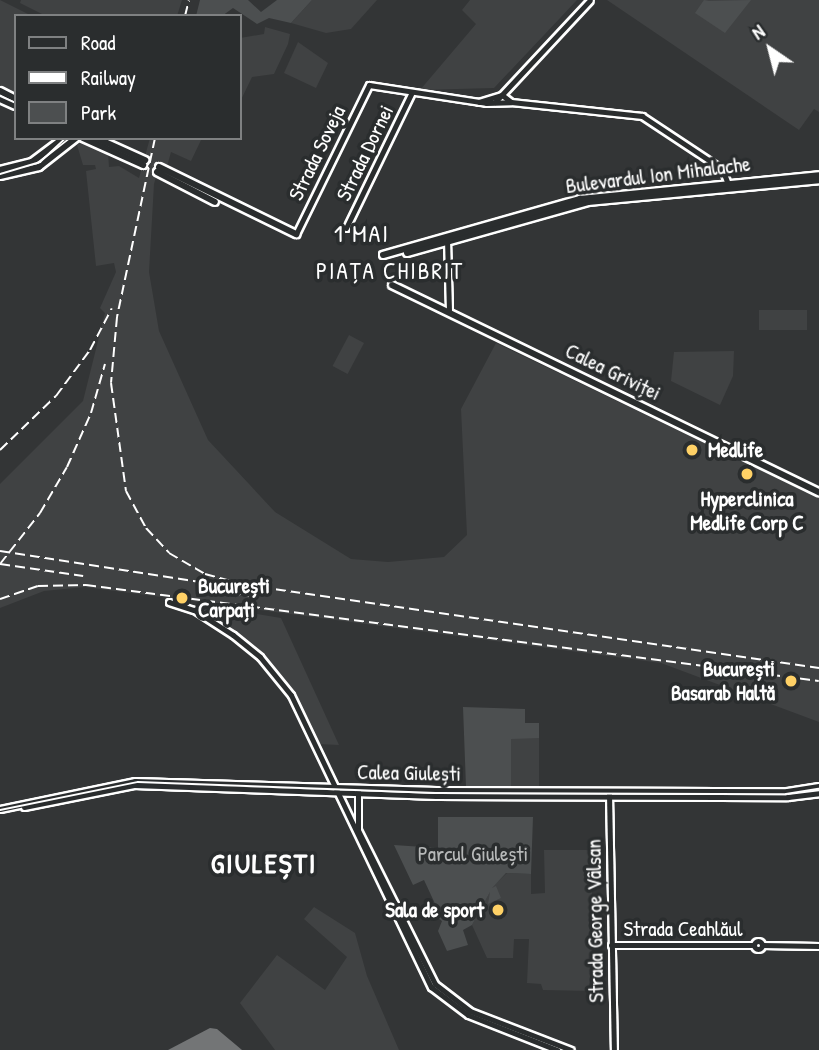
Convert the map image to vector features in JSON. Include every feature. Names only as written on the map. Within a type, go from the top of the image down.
[{"type":"main road","points":[[0,170],[35,160],[61,140]]},
{"type":"main road","points":[[0,176],[39,167],[73,140]]},
{"type":"main road","points":[[88,140],[144,163],[100,140]]},
{"type":"main road","points":[[158,170],[296,234]]},
{"type":"main road","name":"Bulevardul Ion Mihalache","points":[[726,186],[738,182],[819,178]]},
{"type":"main road","name":"Bulevardul Ion Mihalache","points":[[383,255],[580,199],[819,178]]},
{"type":"main road","name":"Bulevardul Ion Mihalache","points":[[407,253],[447,238]]},
{"type":"main road","name":"Calea Griviței","points":[[392,285],[819,492]]},
{"type":"street","points":[[494,103],[590,0]]},
{"type":"street","name":"Strada Soveja","points":[[296,234],[367,86],[412,92]]},
{"type":"street","points":[[412,92],[477,102],[508,102],[642,116],[738,182]]},
{"type":"street","name":"Strada Dornei","points":[[346,228],[412,92]]},
{"type":"street","points":[[502,95],[508,102]]},
{"type":"street","points":[[477,102],[502,95]]},
{"type":"street","points":[[724,171],[726,186]]},
{"type":"street","points":[[447,238],[449,313]]},
{"type":"street","points":[[169,602],[198,612],[260,657],[291,695],[425,980],[447,1002],[473,1018],[555,1048],[571,1050]]},
{"type":"street","name":"Calea Giulești","points":[[0,810],[134,785],[788,797],[819,793]]},
{"type":"street","name":"Calea Giulești","points":[[609,794],[787,792],[819,786]]},
{"type":"street","points":[[355,827],[358,791]]},
{"type":"street","name":"Strada George Vâlsan","points":[[609,794],[614,1050]]},
{"type":"street","name":"Strada Ceahlăul","points":[[611,945],[754,945],[759,949],[762,945],[819,946]]},
{"type":"shaded area","points":[[0,0],[28,14],[14,14],[14,93],[0,87]]},
{"type":"shaded area","points":[[21,0],[182,0],[178,14],[42,14],[20,3]]},
{"type":"shaded area","points":[[312,0],[377,0],[351,29],[326,33],[291,23]]},
{"type":"shaded area","points":[[470,0],[577,0],[494,88],[420,90],[476,24],[462,10]]},
{"type":"shaded area","points":[[607,0],[819,0],[819,112],[814,109],[799,130]]},
{"type":"shaded area","points":[[265,27],[290,34],[274,74],[252,77],[242,98],[242,38],[264,34]]},
{"type":"shaded area","points":[[298,42],[328,63],[316,88],[284,73]]},
{"type":"shaded area","points":[[149,140],[201,140],[191,161],[171,152],[166,170],[159,166],[154,184],[149,272],[159,331],[208,440],[275,512],[351,559],[388,562],[444,557],[467,535],[461,409],[496,343],[819,498],[819,722],[661,663],[85,587],[44,591],[0,608],[0,484],[83,401],[105,313],[100,308],[116,272],[114,263],[96,266],[86,171],[96,169],[95,165],[83,165],[77,145],[83,141],[108,152],[109,167],[119,166],[139,178]]},
{"type":"shaded area","points":[[759,310],[807,310],[807,330],[759,330]]},
{"type":"shaded area","points":[[349,335],[364,343],[348,374],[333,366]]},
{"type":"shaded area","points":[[734,351],[733,376],[720,405],[671,381],[674,352]]},
{"type":"shaded area","points":[[207,606],[281,618],[339,745],[318,744],[295,694],[257,650],[204,614]]},
{"type":"shaded area","points":[[511,738],[539,738],[539,787],[511,787]]},
{"type":"shaded area","points":[[544,850],[592,850],[592,991],[543,990],[541,984],[527,983],[529,939],[514,939],[513,958],[487,958],[472,925],[493,886],[507,873],[531,874],[531,894],[545,893]]},
{"type":"shaded area","points":[[314,907],[355,933],[367,976],[399,1050],[275,1050],[240,1003],[277,955],[325,990],[347,957],[304,919]]},
{"type":"shaded area","points":[[210,1028],[217,1029],[242,1050],[168,1050]]},
{"type":"green space","points":[[200,0],[248,0],[261,12],[277,0],[312,0],[291,23],[269,18],[257,24],[233,8],[225,14],[196,14]]},
{"type":"green space","points":[[704,0],[751,0],[725,33],[695,13]]},
{"type":"green space","points":[[463,707],[525,709],[525,723],[539,723],[539,738],[511,739],[511,787],[466,787]]},
{"type":"green space","name":"Parcul Giulești","points":[[438,817],[533,817],[531,874],[506,873],[492,888],[496,886],[501,898],[488,904],[490,892],[472,925],[463,930],[468,945],[447,951],[438,931],[442,921],[430,912],[437,908],[424,880],[413,885],[394,845],[438,848]]},
{"type":"tunnel","points":[[145,160],[159,167]]},
{"type":"tunnel","points":[[143,165],[157,172]]},
{"type":"tram line","points":[[0,96],[14,102]]},
{"type":"tram line","points":[[0,174],[40,162],[64,140]]},
{"type":"tram line","points":[[0,810],[138,782],[436,793],[786,794],[819,789]]},
{"type":"railway","points":[[186,14],[189,0]]},
{"type":"railway","points":[[155,140],[117,317],[111,383],[126,491],[146,528],[169,553],[205,574],[246,585],[819,668]]},
{"type":"railway","points":[[0,450],[56,396],[90,350],[112,308]]},
{"type":"railway","points":[[0,564],[40,513],[67,467],[91,413],[105,364]]},
{"type":"railway","points":[[0,551],[214,584]]},
{"type":"railway","points":[[0,564],[83,576]]},
{"type":"railway","points":[[0,599],[38,586],[86,585],[819,681]]},
{"type":"railway","points":[[201,589],[253,596]]},
{"type":"place","name":"Medlife","points":[[692,450]]},
{"type":"place","name":"Hyperclinica Medlife Corp C","points":[[747,474]]},
{"type":"place","name":"București Carpați","points":[[182,598]]},
{"type":"place","name":"București Basarab Haltă","points":[[791,681]]},
{"type":"place","name":"Sala de sport","points":[[498,910]]},
{"type":"district","name":"1 MAI","points":[[362,234]]},
{"type":"district","name":"PIAȚA CHIBRIT","points":[[390,271]]},
{"type":"district","name":"GIULEȘTI","points":[[264,863]]}]
